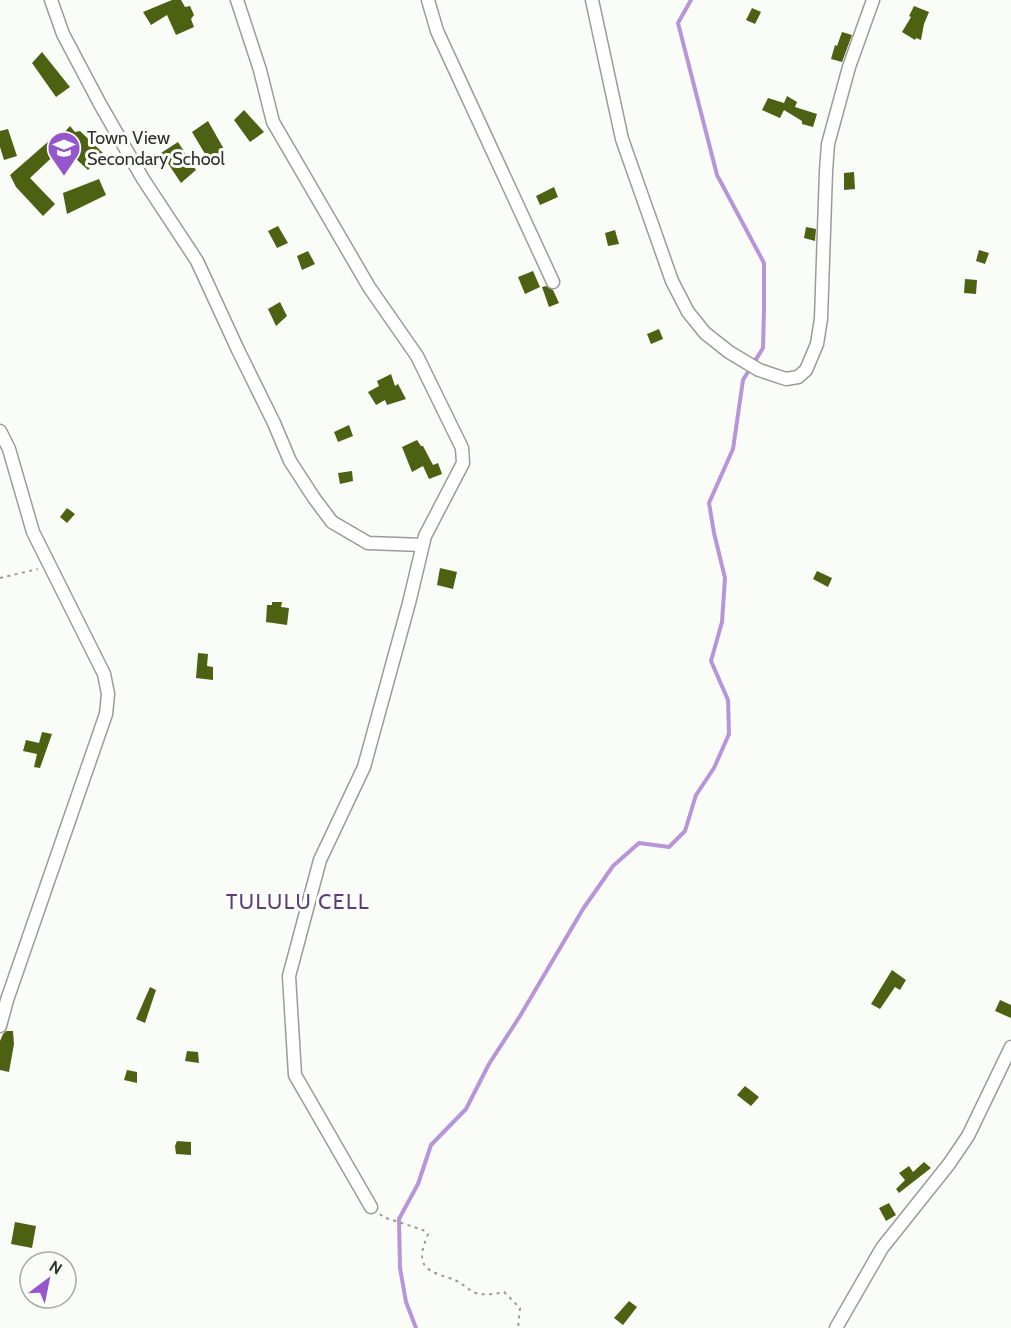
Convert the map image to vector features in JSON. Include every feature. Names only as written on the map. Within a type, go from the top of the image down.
[{"type":"street","points":[[51,0],[63,34],[100,104],[143,179],[197,261],[290,461],[314,498],[332,522],[368,543],[423,545]]},
{"type":"street","points":[[237,0],[260,70],[273,122],[369,287],[417,356],[462,448],[463,463],[425,536],[410,603],[364,767],[320,860],[289,976],[295,1075],[371,1207]]},
{"type":"street","points":[[428,0],[436,31],[553,282]]},
{"type":"street","points":[[592,0],[622,140],[672,280],[688,312],[705,333],[729,352],[759,370],[786,379],[798,377],[806,370],[817,344],[821,319],[828,144],[846,77],[873,0]]},
{"type":"street","points":[[0,431],[9,449],[33,531],[104,674],[108,694],[106,714],[0,1026]]},
{"type":"street","points":[[836,1328],[882,1248],[949,1164],[968,1136],[1011,1047]]},
{"type":"path","points":[[0,578],[49,565]]},
{"type":"path","points":[[392,1220],[428,1234],[422,1259],[425,1266],[456,1280],[477,1294],[504,1292],[520,1308],[518,1328]]},
{"type":"building","points":[[172,0],[181,0],[185,7],[190,6],[194,15],[191,19],[194,27],[176,35],[167,15],[151,25],[143,12]]},
{"type":"building","points":[[914,6],[929,12],[921,40],[916,38],[915,40],[902,32],[911,17],[909,16]]},
{"type":"building","points":[[752,8],[761,12],[755,24],[746,20]]},
{"type":"building","points":[[842,32],[852,35],[842,62],[831,59]]},
{"type":"building","points":[[42,52],[70,87],[56,97],[32,63]]},
{"type":"building","points":[[787,96],[797,102],[795,107],[817,114],[813,127],[802,124],[802,121],[784,110],[780,118],[762,110],[768,98],[784,103]]},
{"type":"building","points":[[244,110],[264,132],[250,142],[234,120]]},
{"type":"building","points":[[208,121],[225,151],[211,164],[192,132]]},
{"type":"building","points":[[70,126],[75,132],[80,131],[103,153],[88,170],[63,147],[30,178],[55,204],[43,216],[16,187],[10,175],[50,140],[53,145]]},
{"type":"building","points":[[8,129],[17,156],[4,160],[0,147],[0,131]]},
{"type":"building","points":[[178,142],[196,170],[181,183],[161,153]]},
{"type":"building","points":[[854,172],[855,189],[844,190],[844,173]]},
{"type":"building","points":[[99,179],[106,195],[67,214],[63,193]]},
{"type":"building","points":[[554,187],[558,197],[540,205],[536,196]]},
{"type":"building","points":[[278,226],[288,243],[277,248],[268,231]]},
{"type":"building","points":[[806,227],[816,229],[815,241],[804,238]]},
{"type":"building","points":[[615,230],[619,244],[608,246],[605,233]]},
{"type":"building","points":[[979,250],[989,253],[985,264],[976,261]]},
{"type":"building","points":[[308,251],[315,264],[302,270],[297,256]]},
{"type":"building","points":[[533,271],[540,287],[525,294],[518,277]]},
{"type":"building","points":[[965,279],[977,280],[976,294],[964,293]]},
{"type":"building","points":[[546,286],[553,290],[559,303],[549,307],[542,287]]},
{"type":"building","points":[[280,302],[287,316],[276,326],[268,309]]},
{"type":"building","points":[[659,329],[663,339],[651,344],[647,334]]},
{"type":"building","points":[[391,374],[395,386],[398,384],[406,399],[387,405],[385,400],[376,405],[368,392],[379,386],[377,381]]},
{"type":"building","points":[[349,425],[353,436],[338,442],[334,432]]},
{"type":"building","points":[[417,440],[423,446],[433,465],[438,463],[442,474],[429,479],[423,466],[412,472],[402,447]]},
{"type":"building","points":[[352,471],[353,481],[340,484],[338,473]]},
{"type":"building","points":[[67,508],[75,514],[67,523],[60,517]]},
{"type":"building","points":[[440,568],[457,572],[453,589],[437,585]]},
{"type":"building","points":[[817,571],[832,578],[828,587],[813,579]]},
{"type":"building","points":[[272,602],[282,602],[281,607],[289,608],[287,625],[266,622],[267,605],[272,605]]},
{"type":"building","points":[[198,653],[208,654],[207,666],[213,667],[213,680],[196,678]]},
{"type":"building","points":[[42,732],[52,734],[40,768],[34,767],[37,754],[23,751],[26,740],[39,743]]},
{"type":"building","points":[[892,970],[906,980],[900,990],[895,987],[880,1009],[871,1004]]},
{"type":"building","points":[[150,987],[156,990],[145,1023],[136,1019]]},
{"type":"building","points":[[1000,1000],[1011,1005],[1011,1018],[995,1011]]},
{"type":"building","points":[[6,1031],[13,1031],[14,1044],[9,1072],[0,1070],[0,1041]]},
{"type":"building","points":[[187,1051],[198,1052],[199,1063],[185,1061]]},
{"type":"building","points":[[127,1070],[137,1072],[137,1083],[124,1080]]},
{"type":"building","points":[[745,1086],[759,1097],[751,1106],[737,1095]]},
{"type":"building","points":[[177,1141],[191,1142],[191,1155],[176,1154]]},
{"type":"building","points":[[924,1162],[931,1168],[899,1193],[896,1189],[905,1180],[899,1173],[909,1166],[913,1172]]},
{"type":"building","points":[[889,1203],[896,1215],[886,1221],[879,1208]]},
{"type":"building","points":[[15,1222],[36,1226],[32,1248],[11,1244]]},
{"type":"building","points":[[629,1301],[637,1307],[623,1325],[614,1318]]},
{"type":"waterway","points":[[416,1328],[406,1302],[400,1268],[399,1219],[418,1184],[431,1145],[466,1109],[489,1064],[583,909],[613,866],[639,843],[669,847],[685,831],[696,795],[714,768],[729,734],[728,700],[711,661],[722,622],[725,578],[709,503],[733,449],[743,380],[763,348],[764,263],[717,175],[678,23],[691,0]]},
{"type":"place","name":"Town View Secondary School","points":[[64,177]]},
{"type":"district","name":"TULULU CELL","points":[[298,901]]}]
